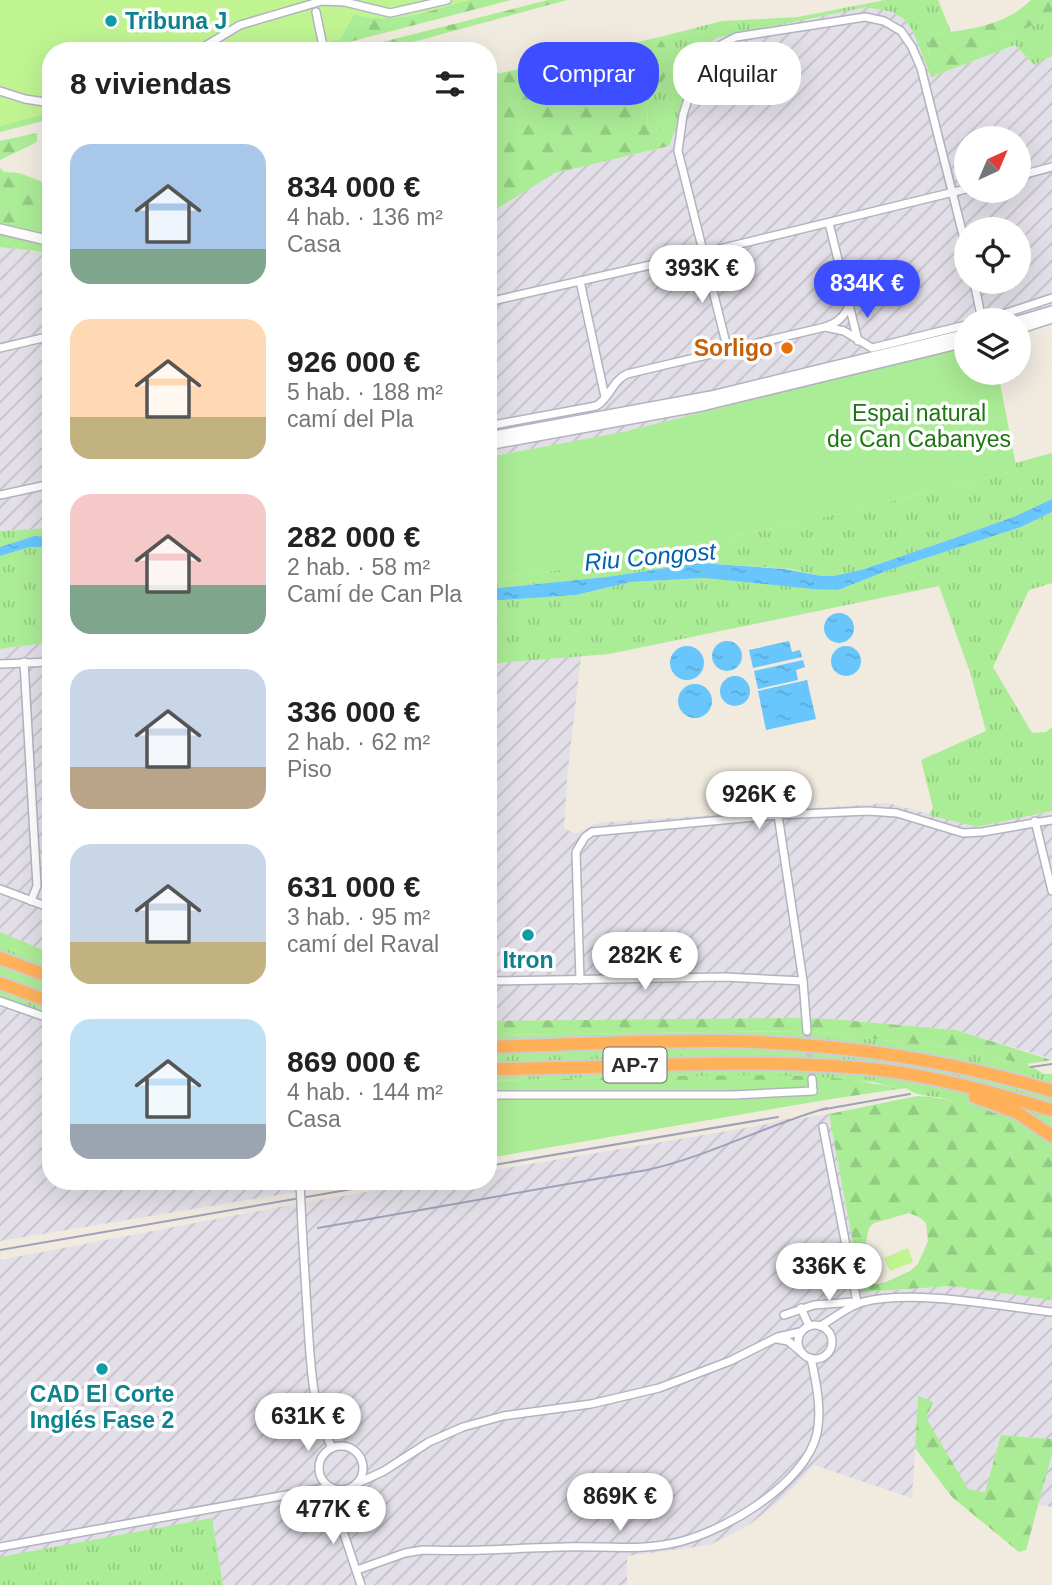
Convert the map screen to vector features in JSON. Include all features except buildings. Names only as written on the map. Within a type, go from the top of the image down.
[{"type":"highway","points":[[0,958],[42,974]]},
{"type":"highway","points":[[0,983],[42,999]]},
{"type":"highway","name":"AP-7","points":[[497,1047],[723,1041],[780,1044],[891,1055],[998,1075],[1052,1091]]},
{"type":"highway","name":"AP-7","points":[[497,1069],[684,1063],[783,1064],[905,1074],[981,1090],[1052,1110]]},
{"type":"highway","points":[[783,1064],[930,1086],[965,1094],[1018,1113],[1052,1136]]},
{"type":"highway","points":[[998,1075],[1052,1084]]},
{"type":"street","points":[[212,42],[240,25],[311,3],[335,0],[390,13],[447,0]]},
{"type":"street","points":[[316,12],[322,42]]},
{"type":"street","points":[[497,300],[703,253],[954,192],[921,68],[906,37],[894,25],[873,18],[853,17],[736,37],[711,50],[700,62],[683,115],[678,152],[703,253],[728,351]]},
{"type":"street","points":[[0,90],[42,102]]},
{"type":"street","points":[[1031,173],[1052,167]]},
{"type":"street","points":[[829,223],[858,342]]},
{"type":"street","points":[[0,229],[42,239]]},
{"type":"street","points":[[580,281],[605,397]]},
{"type":"street","points":[[1021,308],[1052,298]]},
{"type":"street","points":[[497,424],[596,407],[618,379],[628,374],[825,327],[836,323],[845,315],[849,306]]},
{"type":"street","points":[[1031,317],[1052,311]]},
{"type":"street","points":[[1031,325],[1052,318]]},
{"type":"street","points":[[825,327],[844,331],[858,342],[872,348],[954,328]]},
{"type":"street","points":[[497,435],[724,393],[954,337]]},
{"type":"street","points":[[0,348],[42,338]]},
{"type":"street","points":[[497,443],[702,406],[954,345]]},
{"type":"street","points":[[0,495],[42,486]]},
{"type":"street","points":[[24,662],[37,886],[31,901]]},
{"type":"street","points":[[0,664],[42,662]]},
{"type":"street","points":[[580,979],[576,852],[584,837],[592,832],[778,815],[868,811],[897,813],[963,833],[1052,820]]},
{"type":"street","points":[[778,815],[803,981],[807,1031]]},
{"type":"street","points":[[1035,821],[1052,891]]},
{"type":"street","points":[[0,889],[42,905]]},
{"type":"street","points":[[497,981],[724,976],[803,981]]},
{"type":"street","points":[[0,1001],[42,1016]]},
{"type":"street","points":[[497,1095],[733,1095],[813,1091],[812,1079]]},
{"type":"street","points":[[823,1126],[857,1304]]},
{"type":"street","points":[[300,1190],[310,1371],[321,1426],[332,1448]]},
{"type":"street","points":[[784,1315],[801,1308],[891,1299],[929,1299],[1052,1312]]},
{"type":"street","points":[[361,1585],[331,1488],[320,1477],[322,1457],[332,1448],[339,1446],[354,1451],[367,1468],[384,1470],[429,1442],[463,1427],[503,1416],[591,1404],[659,1388],[730,1361],[770,1340],[800,1332],[809,1326],[820,1326],[857,1304]]},
{"type":"street","points":[[815,1380],[818,1363],[830,1349],[833,1325],[837,1318],[857,1304]]},
{"type":"street","points":[[801,1308],[809,1326]]},
{"type":"street","points":[[820,1326],[831,1338]]},
{"type":"street","points":[[800,1332],[798,1343],[802,1353]]},
{"type":"street","points":[[770,1340],[788,1341],[811,1359],[822,1357]]},
{"type":"street","points":[[357,1570],[405,1553],[423,1550],[645,1547],[671,1544],[737,1518],[764,1501],[783,1484],[808,1454],[818,1431],[819,1415],[811,1359]]},
{"type":"street","points":[[356,1484],[363,1470],[362,1463]]},
{"type":"street","points":[[0,1547],[331,1488],[343,1490],[396,1464]]},
{"type":"street","points":[[306,1493],[320,1477]]},
{"type":"street","points":[[339,1514],[343,1490]]},
{"type":"shaded area","points":[[866,6],[892,12],[904,19],[913,31],[931,77],[1015,45],[1034,65],[1052,56],[1052,323],[1031,329],[1031,308],[954,308],[954,349],[623,432],[497,455],[497,208],[555,173],[669,146],[682,105],[801,105],[801,42],[712,42],[716,38]]},
{"type":"shaded area","points":[[0,247],[42,253],[42,529],[0,531]]},
{"type":"shaded area","points":[[42,643],[42,949],[0,932],[0,649]]},
{"type":"shaded area","points":[[581,656],[564,828],[575,834],[598,823],[888,803],[977,827],[1052,811],[1052,1059],[956,1030],[831,1019],[497,1021],[497,663]]},
{"type":"shaded area","points":[[0,997],[42,1012],[42,1190],[308,1190],[0,1241]]},
{"type":"shaded area","points":[[829,1114],[862,1292],[951,1286],[1052,1300],[1052,1439],[1001,1435],[985,1492],[968,1489],[925,1418],[918,1397],[912,1498],[814,1465],[781,1500],[749,1525],[710,1545],[627,1556],[627,1585],[223,1585],[212,1519],[0,1557],[0,1260],[378,1190],[497,1190],[497,1169],[763,1125],[787,1118],[790,1120]]},
{"type":"shaded area","points":[[1052,1454],[1052,1507],[1038,1505]]},
{"type":"green space","points":[[0,0],[468,0],[397,17],[354,14],[340,39],[327,42],[42,42],[42,114],[0,126]]},
{"type":"green space","points":[[468,0],[511,0],[349,42],[327,42],[340,39],[354,14],[383,18],[426,12]]},
{"type":"green space","points":[[548,0],[567,0],[413,42],[382,42]]},
{"type":"green space","points":[[885,0],[938,0],[951,32],[933,34],[928,45],[929,62],[973,56],[991,43],[1052,17],[1052,56],[1034,65],[1015,45],[931,77],[913,31],[904,19],[892,12],[866,7],[716,38],[712,42],[673,42],[673,105],[682,105],[674,133],[647,128],[648,105],[659,105],[659,87],[670,69],[670,55],[660,37],[722,21],[798,17]]},
{"type":"green space","points":[[1031,0],[1052,0],[1052,17],[991,43],[973,56],[941,72],[929,62],[928,45],[933,34],[998,21],[1021,9]]},
{"type":"green space","points":[[660,37],[670,55],[670,69],[659,87],[659,42],[638,42]]},
{"type":"green space","points":[[518,69],[518,105],[648,105],[647,127],[674,133],[669,146],[555,173],[497,208],[497,74]]},
{"type":"green space","points":[[42,114],[42,121],[0,132],[0,126]]},
{"type":"green space","points":[[37,133],[37,141],[33,144],[0,160],[0,141]]},
{"type":"green space","points":[[0,168],[4,172],[19,173],[42,182],[42,253],[0,247]]},
{"type":"green space","name":"Espai natural de Can Cabanyes","points":[[954,349],[954,385],[1000,385],[1017,471],[812,520],[597,565],[497,578],[497,455],[623,432]]},
{"type":"green space","points":[[1052,453],[1052,499],[1019,515],[858,571],[824,577],[791,569],[700,563],[606,577],[497,588],[497,578],[597,565],[812,520],[1017,471],[1015,463]]},
{"type":"green space","points":[[1052,512],[1052,583],[1029,590],[993,667],[1032,733],[1046,732],[1052,727],[1052,811],[977,827],[929,815],[933,808],[921,760],[986,731],[971,675],[939,586],[609,654],[497,663],[497,600],[576,595],[631,582],[704,578],[838,590],[889,570],[1021,527]]},
{"type":"green space","points":[[42,529],[42,536],[34,536],[0,547],[0,531]]},
{"type":"green space","points":[[30,547],[42,547],[42,643],[0,649],[0,556]]},
{"type":"green space","points":[[0,932],[42,949],[42,961],[0,944]]},
{"type":"green space","points":[[0,944],[42,961],[42,1012],[0,997]]},
{"type":"green space","points":[[831,1019],[956,1030],[1051,1060],[1027,1064],[955,1049],[811,1031],[497,1035],[497,1021]]},
{"type":"green space","points":[[811,1031],[955,1049],[1027,1064],[1044,1074],[1052,1074],[1052,1148],[1014,1123],[986,1111],[919,1094],[906,1088],[898,1089],[873,1082],[800,1077],[649,1076],[497,1081],[497,1035]]},
{"type":"green space","points":[[649,1076],[807,1076],[898,1089],[825,1100],[822,1087],[497,1087],[497,1081]]},
{"type":"green space","points":[[497,1087],[823,1087],[825,1100],[497,1156]]},
{"type":"green space","points":[[917,1096],[935,1098],[971,1105],[1006,1118],[1052,1148],[1052,1300],[951,1286],[862,1292],[829,1114]],"holes":[[[909,1213],[926,1223],[928,1241],[918,1264],[910,1271],[886,1282],[865,1286],[862,1275],[869,1259],[866,1242],[869,1228],[874,1223]]]},
{"type":"green space","points":[[908,1248],[913,1262],[890,1271],[884,1258]]},
{"type":"green space","points":[[918,1396],[933,1402],[926,1418],[968,1489],[985,1492],[1001,1435],[1052,1439],[1052,1454],[1026,1550],[1019,1552],[952,1497],[915,1448]]},
{"type":"green space","points":[[212,1518],[223,1585],[0,1585],[0,1557]]},
{"type":"water","points":[[1052,499],[1052,512],[1021,527],[889,570],[838,590],[704,578],[631,582],[576,595],[497,600],[497,588],[606,577],[700,563],[785,569],[833,576],[861,570],[1016,516]]},
{"type":"water","points":[[34,536],[42,536],[42,547],[30,547],[0,556],[0,547]]},
{"type":"water","points":[[839,613],[850,617],[854,628],[850,639],[839,643],[828,639],[824,628],[828,617]]},
{"type":"water","points":[[727,641],[738,645],[742,656],[738,667],[727,671],[716,667],[712,656],[716,645]]},
{"type":"water","points":[[789,641],[792,652],[800,650],[802,657],[753,668],[749,650]]},
{"type":"water","points":[[687,646],[699,651],[704,663],[699,675],[687,680],[675,675],[670,663],[675,651]]},
{"type":"water","points":[[846,646],[857,650],[861,661],[857,672],[846,676],[835,672],[831,661],[835,650]]},
{"type":"water","points":[[803,660],[805,667],[796,670],[798,680],[758,689],[754,671]]},
{"type":"water","points":[[735,676],[746,680],[750,691],[746,702],[735,706],[724,702],[720,691],[724,680]]},
{"type":"water","points":[[807,680],[816,719],[766,730],[758,691]]},
{"type":"water","points":[[695,684],[707,689],[712,701],[707,713],[695,718],[683,713],[678,701],[683,689]]},
{"type":"tunnel","points":[[807,1031],[812,1079]]},
{"type":"railway","points":[[1031,1067],[1052,1064]]},
{"type":"railway","points":[[820,1110],[910,1094]]},
{"type":"railway","points":[[318,1228],[647,1170],[693,1157],[827,1108]]},
{"type":"railway","points":[[497,1164],[778,1117]]},
{"type":"railway","points":[[0,1250],[347,1190]]},
{"type":"place","name":"Tribuna J","points":[[111,21]]},
{"type":"place","name":"Sorligo","points":[[787,348]]},
{"type":"place","name":"Itron","points":[[528,935]]},
{"type":"place","name":"CAD El Corte Inglés Fase 2","points":[[102,1369]]},
{"type":"water label","name":"Riu Congost","points":[[650,557]]}]
